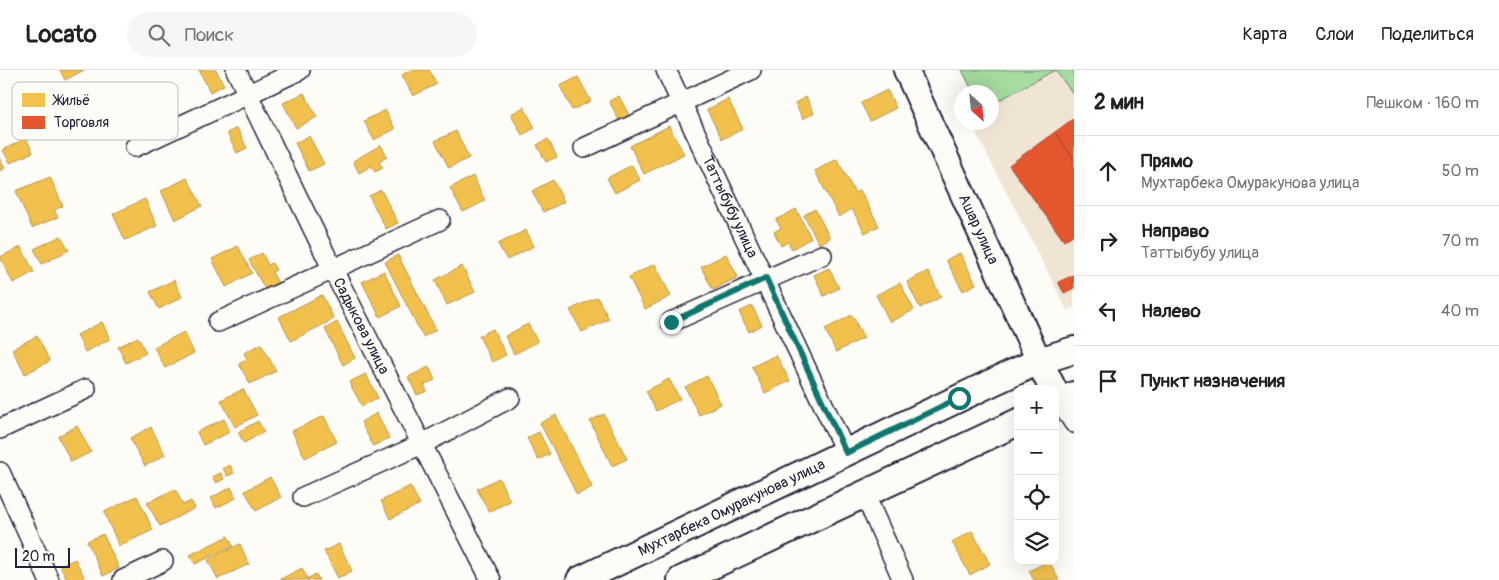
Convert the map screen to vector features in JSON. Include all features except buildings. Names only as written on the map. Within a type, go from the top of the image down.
[{"type":"main road","name":"Мухтарбека Омуракунова улица","points":[[580,580],[1039,361],[1074,350]]},
{"type":"main road","name":"Ашар улица","points":[[1039,361],[1062,401]]},
{"type":"main road","points":[[681,580],[1014,424]]},
{"type":"street","name":"Садыкова улица","points":[[236,70],[333,270],[491,580]]},
{"type":"street","points":[[178,127],[300,70]]},
{"type":"street","name":"Таттыбубу улица","points":[[666,70],[766,278],[846,453]]},
{"type":"street","points":[[584,148],[751,70]]},
{"type":"street","name":"Ашар улица","points":[[906,70],[1039,361]]},
{"type":"street","points":[[135,147],[150,140]]},
{"type":"street","points":[[218,322],[440,220]]},
{"type":"street","points":[[671,322],[766,278],[822,255]]},
{"type":"street","points":[[0,429],[86,389]]},
{"type":"street","points":[[303,497],[422,444],[510,398]]},
{"type":"street","points":[[0,472],[49,580]]},
{"type":"street","points":[[864,493],[903,580]]},
{"type":"street","points":[[123,580],[163,561]]},
{"type":"shaded area","points":[[1055,70],[1074,95],[1074,307],[1067,310],[975,130],[999,130],[999,100]]},
{"type":"green space","points":[[962,70],[1055,70],[999,100],[999,85],[970,85]]},
{"type":"green space","points":[[1055,70],[1074,70],[1074,95]]},
{"type":"route","points":[[671,322],[766,278],[846,453],[959,398]]}]
